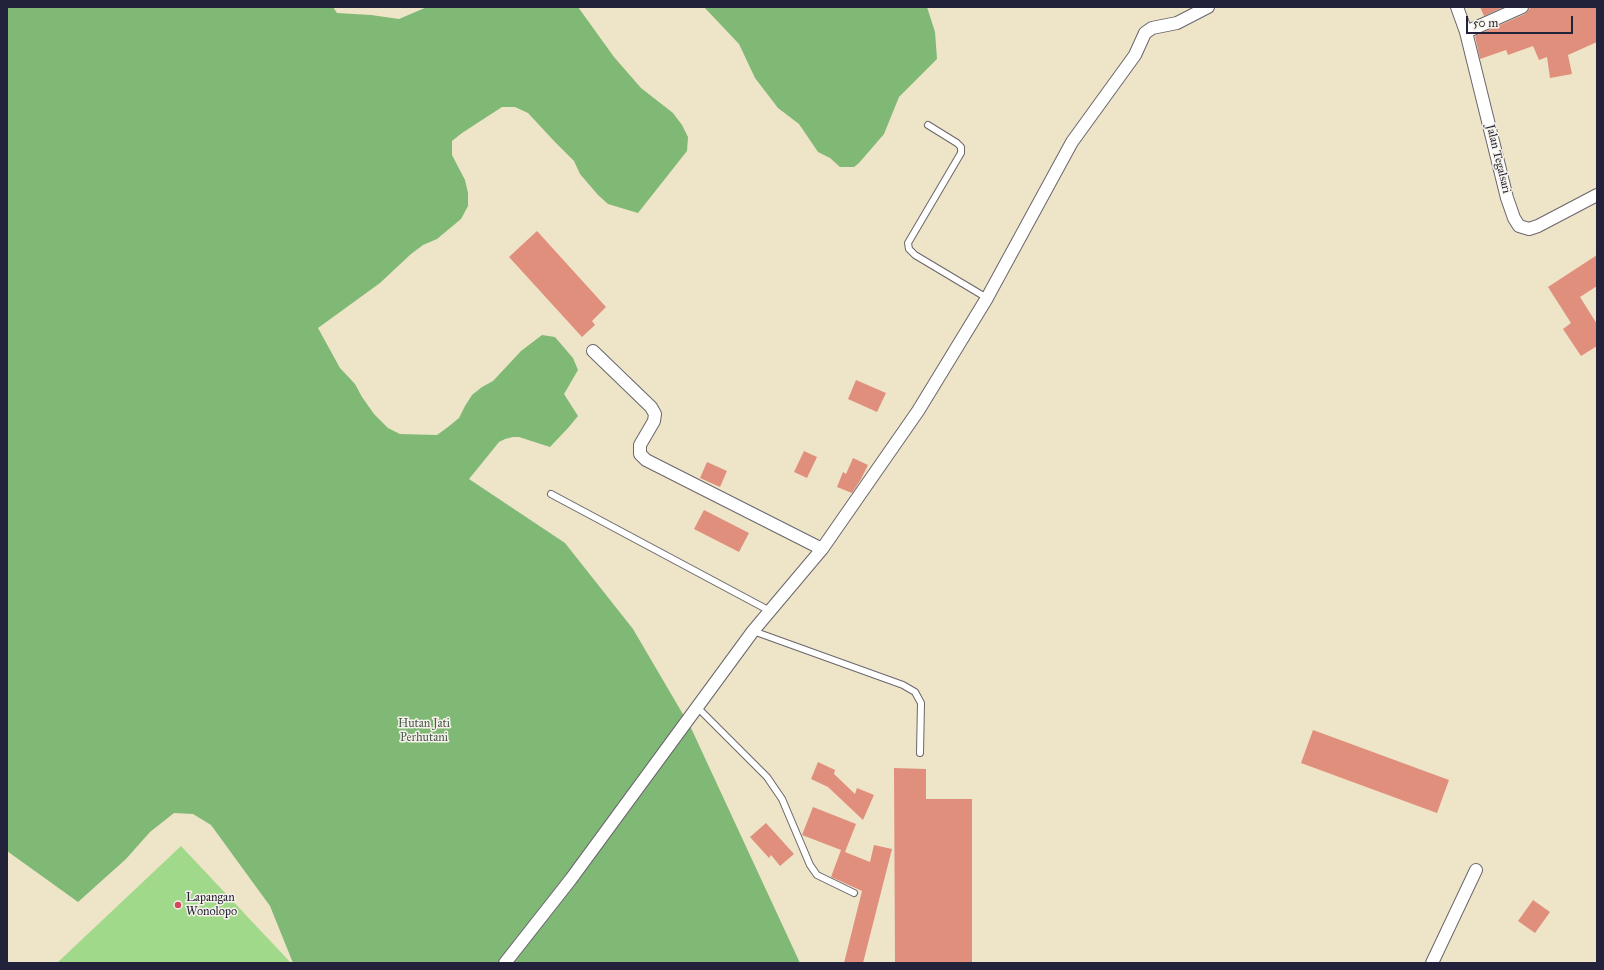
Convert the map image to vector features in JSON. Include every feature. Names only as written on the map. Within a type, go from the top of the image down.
[{"type":"street","points":[[505,963],[571,879],[753,631],[822,549],[918,411],[987,298],[1072,142],[1135,55],[1145,33],[1152,28],[1176,23],[1208,7]]},
{"type":"street","name":"Jalan Tegalsari","points":[[1457,7],[1466,32],[1507,198],[1514,218],[1519,226],[1529,229],[1538,226],[1597,195]]},
{"type":"street","points":[[1466,32],[1522,7]]},
{"type":"street","points":[[593,351],[651,408],[655,414],[654,421],[640,445],[640,454],[646,460],[822,549]]},
{"type":"street","points":[[1432,963],[1476,870]]},
{"type":"lane","points":[[928,126],[961,147],[961,154],[908,243],[909,249],[915,255],[987,298]]},
{"type":"lane","points":[[551,494],[770,611]]},
{"type":"lane","points":[[753,631],[902,685],[915,692],[921,703],[920,753]]},
{"type":"lane","points":[[697,707],[767,777],[782,799],[810,866],[817,875],[854,893]]},
{"type":"green space","name":"Hutan Jati Perhutani","points":[[7,7],[333,7],[337,13],[371,15],[399,19],[427,7],[578,7],[614,57],[641,88],[673,113],[682,125],[688,137],[687,151],[638,213],[608,204],[580,174],[574,161],[528,113],[515,107],[502,107],[452,141],[452,155],[465,180],[468,193],[468,206],[461,219],[437,239],[423,245],[411,254],[380,283],[318,328],[340,368],[355,384],[374,414],[388,428],[400,434],[437,435],[459,418],[472,395],[493,381],[521,351],[542,335],[555,337],[573,358],[578,370],[564,394],[578,416],[568,428],[550,447],[519,437],[505,439],[499,442],[469,479],[565,543],[633,629],[691,728],[800,963],[293,963],[270,906],[211,825],[193,814],[174,813],[150,832],[126,859],[78,902],[7,851]]},
{"type":"green space","points":[[704,7],[927,7],[935,32],[937,59],[899,97],[884,134],[859,163],[854,167],[840,167],[830,158],[818,152],[799,124],[778,108],[755,78],[739,44]]},
{"type":"green space","name":"Lapangan Wonolopo","points":[[181,846],[291,963],[57,963]]},
{"type":"building","points":[[1480,7],[1504,7],[1484,16]]},
{"type":"building","points":[[1531,7],[1597,7],[1597,42],[1568,55],[1572,74],[1550,78],[1547,57],[1539,60],[1533,46],[1508,55],[1506,50],[1480,59],[1475,36],[1525,14]]},
{"type":"building","points":[[537,231],[606,307],[592,321],[595,325],[582,337],[509,257]]},
{"type":"building","points":[[1597,255],[1597,286],[1580,297],[1597,324],[1597,346],[1581,356],[1563,329],[1571,323],[1548,287]]},
{"type":"building","points":[[856,380],[886,393],[877,412],[848,399]]},
{"type":"building","points":[[804,451],[817,457],[807,478],[794,472]]},
{"type":"building","points":[[853,458],[868,465],[852,493],[837,487],[843,472],[846,474]]},
{"type":"building","points":[[707,462],[727,471],[720,487],[700,478]]},
{"type":"building","points":[[704,510],[749,533],[739,552],[694,529]]},
{"type":"building","points":[[1313,730],[1449,780],[1437,813],[1301,763]]},
{"type":"building","points":[[818,762],[835,770],[834,774],[855,794],[857,788],[874,795],[863,820],[828,787],[811,779]]},
{"type":"building","points":[[894,768],[926,769],[926,799],[972,799],[972,963],[895,963]]},
{"type":"building","points":[[813,807],[856,824],[845,852],[870,862],[874,845],[892,849],[863,963],[844,963],[862,891],[831,877],[841,850],[802,835]]},
{"type":"building","points":[[766,823],[794,854],[780,866],[771,855],[769,858],[750,837]]},
{"type":"building","points":[[1533,900],[1550,912],[1535,933],[1518,921]]},
{"type":"place","name":"Lapangan Wonolopo","points":[[178,905]]}]
